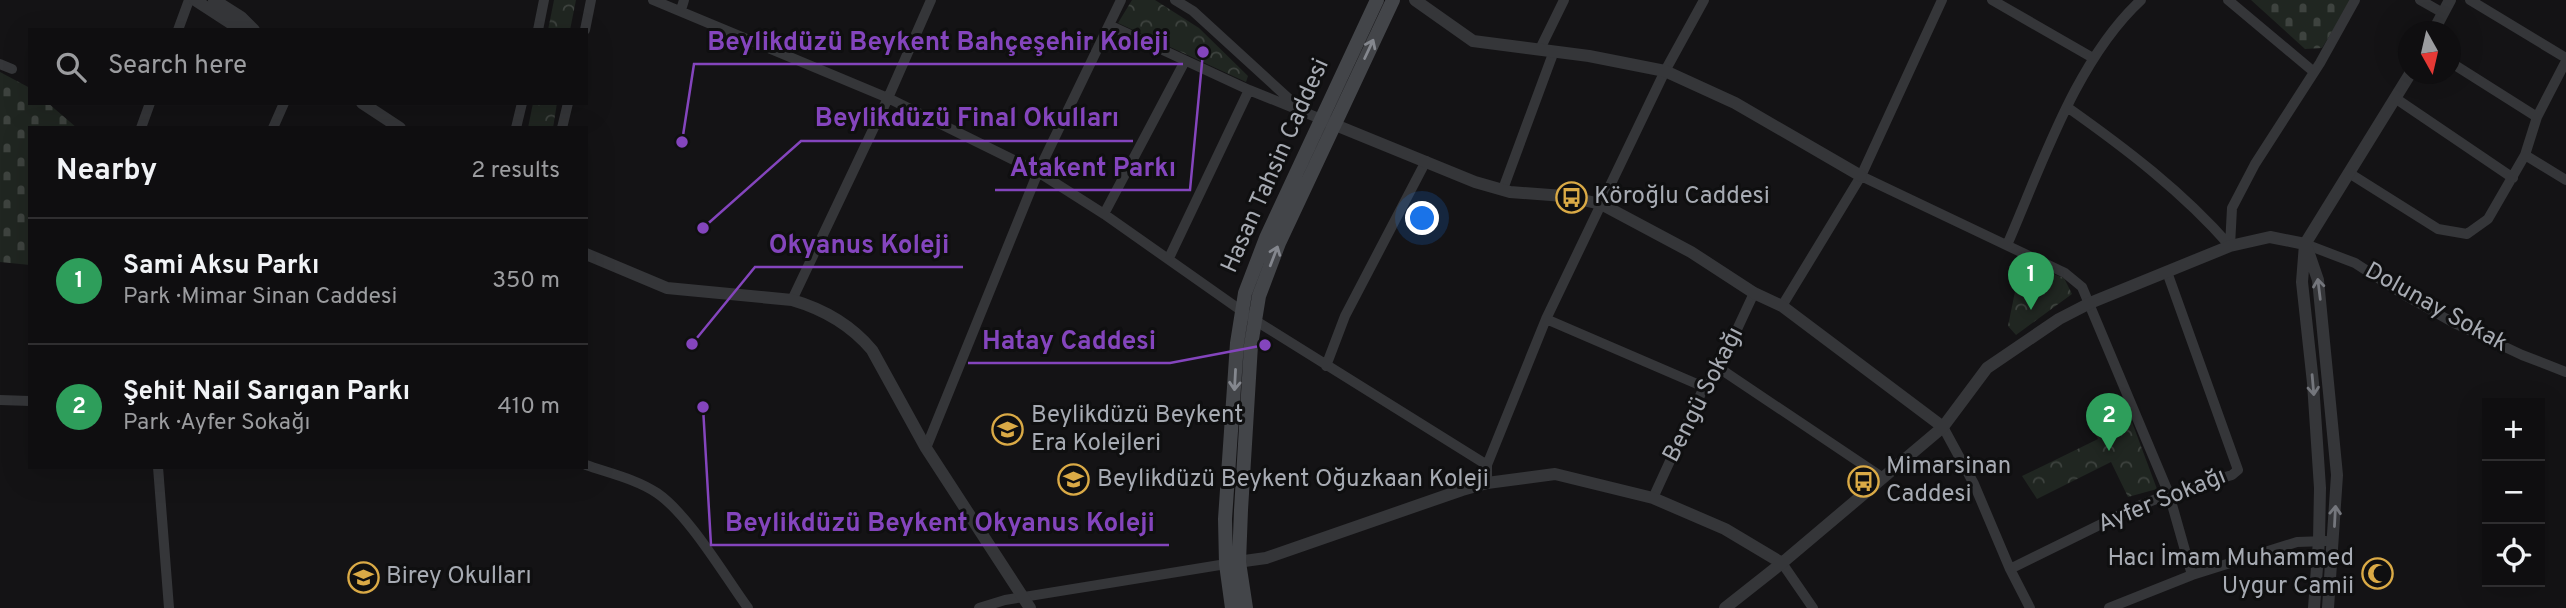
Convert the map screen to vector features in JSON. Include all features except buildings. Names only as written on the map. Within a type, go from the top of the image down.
[{"type":"main road","name":"Hasan Tahsin Caddesi","points":[[1232,608],[1232,563],[1251,345],[1259,296],[1377,0]]},
{"type":"main road","name":"Hasan Tahsin Caddesi","points":[[1232,563],[1226,519],[1237,343],[1245,293],[1266,238],[1393,0]]},
{"type":"main road","points":[[1232,563],[1246,608]]},
{"type":"street","points":[[179,28],[192,0],[240,28]]},
{"type":"street","points":[[214,0],[252,28]]},
{"type":"street","points":[[538,28],[544,0]]},
{"type":"street","points":[[584,28],[591,0]]},
{"type":"street","points":[[653,0],[682,5],[888,98],[1038,172],[1169,258],[1256,321],[1487,465]]},
{"type":"street","points":[[792,300],[888,98],[931,0]]},
{"type":"street","points":[[926,448],[1038,172],[1121,0]]},
{"type":"street","points":[[1175,0],[1193,10],[1305,113]]},
{"type":"street","points":[[1415,0],[1473,41],[1547,50],[1665,71],[1735,103],[1861,176],[2065,273],[2082,287],[2090,303],[2169,494],[2193,575]]},
{"type":"street","points":[[1503,189],[1564,0]]},
{"type":"street","points":[[1487,483],[1487,465],[1546,319],[1665,71],[1704,0]]},
{"type":"street","points":[[1782,306],[1861,176],[1942,0]]},
{"type":"street","points":[[1992,0],[2093,58]]},
{"type":"street","points":[[2007,245],[2067,107],[2093,58],[2123,16],[2141,0]]},
{"type":"street","points":[[2228,0],[2314,72]]},
{"type":"street","points":[[2230,246],[2232,208],[2255,164],[2314,72],[2355,0]]},
{"type":"street","points":[[2420,0],[2443,13]]},
{"type":"street","points":[[2439,21],[2450,0]]},
{"type":"street","points":[[2349,173],[2438,229],[2467,234],[2488,219],[2525,155],[2538,117],[2566,60],[2470,0]]},
{"type":"street","points":[[1109,25],[1249,90],[1475,181],[1503,189],[1564,196],[1601,204],[1691,252],[1754,293],[1782,306],[1943,427],[1974,484],[2010,569],[2030,608]]},
{"type":"street","points":[[1104,214],[1185,61]]},
{"type":"street","points":[[0,64],[12,69]]},
{"type":"street","points":[[2461,68],[2538,117]]},
{"type":"street","points":[[2314,608],[2319,540],[2318,446],[2302,282],[2305,244],[2404,84]]},
{"type":"street","points":[[1169,258],[1249,90]]},
{"type":"street","points":[[2395,99],[2513,178]]},
{"type":"street","points":[[142,126],[149,105]]},
{"type":"street","points":[[274,126],[283,105]]},
{"type":"street","points":[[365,105],[397,126]]},
{"type":"street","points":[[516,126],[522,105]]},
{"type":"street","points":[[562,126],[568,105]]},
{"type":"street","points":[[2067,107],[2117,143],[2201,213],[2230,246]]},
{"type":"street","points":[[2525,155],[2566,180]]},
{"type":"street","points":[[1326,366],[1345,316],[1426,162]]},
{"type":"street","points":[[1725,608],[1782,564],[1943,427],[1987,368],[2059,319],[2090,303],[2230,246],[2270,237],[2305,244]]},
{"type":"street","points":[[2305,244],[2318,280],[2337,475],[2328,608]]},
{"type":"street","name":"Dolunay Sokak","points":[[2305,244],[2355,263],[2454,323],[2566,372]]},
{"type":"street","points":[[588,255],[667,288],[792,300],[823,311],[862,338],[872,350],[926,448],[1027,603]]},
{"type":"street","name":"Ayfer Sokağı","points":[[2010,569],[2136,507],[2232,475],[2238,470],[2167,272]]},
{"type":"street","name":"Bengü Sokağı","points":[[1653,498],[1704,387],[1719,368],[1754,293]]},
{"type":"street","points":[[1546,319],[1704,387]]},
{"type":"street","points":[[1719,368],[1883,478]]},
{"type":"street","points":[[0,400],[28,401]]},
{"type":"street","points":[[588,466],[627,479],[656,493],[679,514],[748,608]]},
{"type":"street","points":[[158,469],[169,608]]},
{"type":"street","points":[[979,608],[1005,600],[1027,603],[1266,558],[1462,490],[1487,483],[1555,474],[1653,498],[1725,529],[1782,564],[1813,608]]},
{"type":"street","points":[[2109,608],[2193,575],[2297,542],[2333,542]]},
{"type":"green space","points":[[554,0],[576,0],[570,28],[548,28]]},
{"type":"green space","points":[[1132,0],[1155,0],[1199,28],[1248,76],[1246,82],[1118,23]]},
{"type":"green space","points":[[2251,0],[2352,0],[2322,48],[2305,49]]},
{"type":"green space","points":[[0,72],[28,87],[28,105],[50,105],[75,126],[28,126],[28,265],[0,262]]},
{"type":"green space","points":[[533,105],[557,105],[553,126],[528,126]]},
{"type":"green space","points":[[2021,262],[2064,278],[2072,294],[2016,335],[2008,326]]},
{"type":"green space","points":[[2123,398],[2157,489],[2128,497],[2111,462],[2037,499],[2022,476],[2098,439],[2088,417]]},
{"type":"place","name":"Atakent Parkı","points":[[1203,52]]},
{"type":"place","name":"Beylikdüzü Beykent Bahçeşehir Koleji","points":[[682,142]]},
{"type":"place","name":"Köroğlu Caddesi","points":[[1571,197]]},
{"type":"place","name":"Beylikdüzü Final Okulları","points":[[703,228]]},
{"type":"place","name":"Sami Aksu Parkı","points":[[2031,310]]},
{"type":"place","name":"Okyanus Koleji","points":[[692,344]]},
{"type":"place","name":"Hatay Caddesi","points":[[1265,345]]},
{"type":"place","name":"Beylikdüzü Beykent Okyanus Koleji","points":[[703,407]]},
{"type":"place","name":"Beylikdüzü Beykent Era Kolejleri","points":[[1008,430]]},
{"type":"place","name":"Şehit Nail Sarıgan Parkı","points":[[2109,451]]},
{"type":"place","name":"Beylikdüzü Beykent Oğuzkaan Koleji","points":[[1074,480]]},
{"type":"place","name":"Mimarsinan Caddesi","points":[[1863,481]]},
{"type":"place","name":"Hacı İmam Muhammed Uygur Camii","points":[[2377,573]]},
{"type":"place","name":"Birey Okulları","points":[[363,577]]}]
